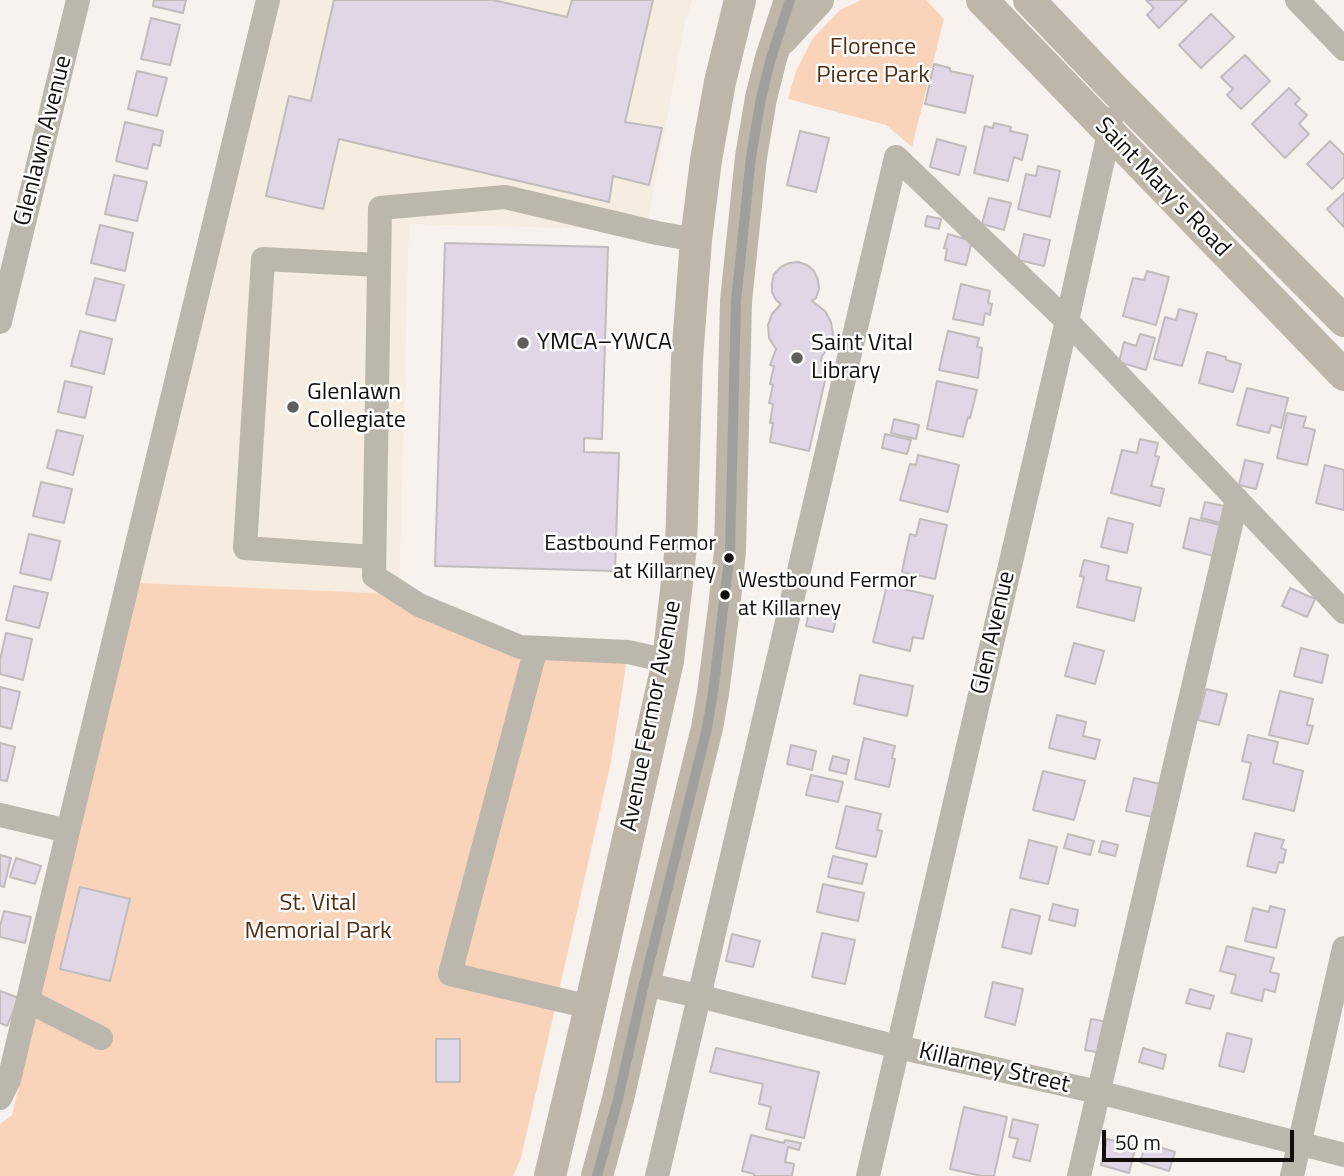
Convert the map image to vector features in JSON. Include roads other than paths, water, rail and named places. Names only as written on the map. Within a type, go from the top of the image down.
[{"type":"main road","name":"Avenue Fermor Avenue","points":[[550,1176],[668,661],[681,547],[687,359],[696,240],[706,160],[720,82],[740,0]]},
{"type":"main road","name":"Avenue Fermor Avenue","points":[[597,1176],[707,728],[718,664],[730,551],[736,301],[751,157],[761,98],[790,0]]},
{"type":"main road","points":[[771,58],[783,38],[818,0]]},
{"type":"main road","name":"Saint Mary's Road","points":[[982,0],[1344,375]]},
{"type":"main road","name":"Saint Mary's Road","points":[[1030,0],[1114,89],[1344,321]]},
{"type":"street","name":"Glenlawn Avenue","points":[[0,322],[78,0]]},
{"type":"street","points":[[0,1098],[9,1080],[268,0]]},
{"type":"street","points":[[1297,0],[1344,49]]},
{"type":"street","name":"Glen Avenue","points":[[868,1176],[1067,321],[1109,133],[1114,89]]},
{"type":"street","points":[[656,1176],[896,157],[1067,321],[1344,612]]},
{"type":"street","points":[[668,661],[628,652],[520,647],[419,605],[374,576],[380,208],[505,197],[696,240]]},
{"type":"street","points":[[374,557],[245,548],[263,259],[379,265]]},
{"type":"street","points":[[1079,1176],[1237,499]]},
{"type":"street","points":[[536,648],[450,974],[590,1007]]},
{"type":"street","points":[[0,815],[68,831]]},
{"type":"street","points":[[1292,1176],[1344,948]]},
{"type":"street","name":"Killarney Street","points":[[644,984],[898,1047],[1098,1092],[1344,1154]]},
{"type":"street","points":[[28,1001],[100,1038]]},
{"type":"place","name":"YMCA–YWCA","points":[[523,343]]},
{"type":"place","name":"Saint Vital Library","points":[[797,358]]},
{"type":"place","name":"Glenlawn Collegiate","points":[[293,407]]},
{"type":"place","name":"Eastbound Fermor at Killarney","points":[[729,558]]},
{"type":"place","name":"Westbound Fermor at Killarney","points":[[725,595]]},
{"type":"park label","name":"Florence Pierce Park","points":[[873,62]]},
{"type":"park label","name":"St. Vital Memorial Park","points":[[318,918]]}]
